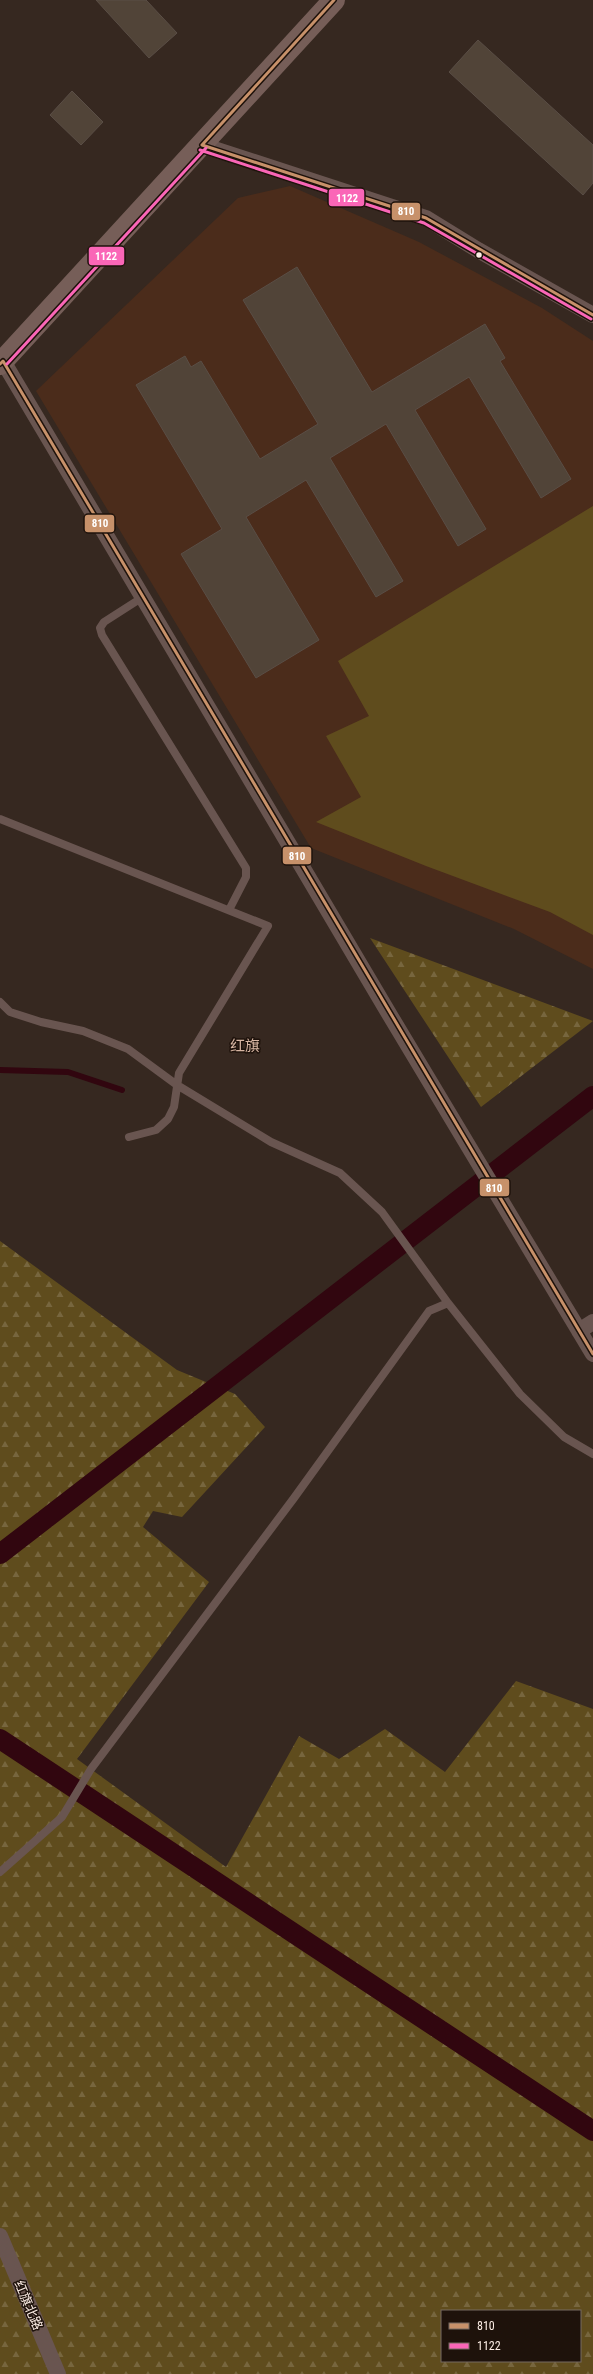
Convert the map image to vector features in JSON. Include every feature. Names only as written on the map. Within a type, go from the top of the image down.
[{"type":"main road","points":[[1,360],[202,145],[334,0]]},
{"type":"street","points":[[202,145],[426,218],[478,250],[593,315]]},
{"type":"street","points":[[1,360],[390,1017],[593,1354]]},
{"type":"street","points":[[579,1331],[593,1322]]},
{"type":"street","name":"红旗北路","points":[[0,2236],[58,2374]]},
{"type":"lane","points":[[143,598],[104,622],[100,628],[102,635],[246,868],[246,877],[229,910]]},
{"type":"lane","points":[[0,819],[268,926],[179,1073],[174,1107],[168,1119],[156,1130],[129,1137]]},
{"type":"lane","points":[[0,1002],[10,1012],[41,1022],[83,1031],[128,1049],[177,1085],[271,1142],[340,1173],[382,1212],[448,1303],[520,1394],[564,1437],[593,1454]]},
{"type":"lane","points":[[0,1872],[62,1817],[91,1769],[294,1498],[429,1310],[448,1303]]},
{"type":"shaded area","points":[[290,186],[419,242],[542,308],[593,341],[593,969],[514,929],[311,848],[36,391],[238,198]]},
{"type":"green space","points":[[593,506],[593,935],[550,912],[426,866],[316,822],[361,797],[326,736],[369,716],[338,661]]},
{"type":"green space","points":[[370,938],[593,1021],[481,1107]]},
{"type":"green space","points":[[0,1241],[177,1370],[235,1394],[265,1427],[182,1517],[153,1511],[143,1527],[209,1582],[77,1759],[226,1867],[299,1736],[339,1759],[385,1729],[445,1772],[516,1681],[593,1709],[593,2374],[0,2374]]},
{"type":"building","points":[[96,0],[146,0],[177,33],[149,58]]},
{"type":"building","points":[[478,40],[593,145],[593,183],[583,195],[449,72]]},
{"type":"building","points":[[72,91],[103,122],[81,145],[50,115]]},
{"type":"building","points":[[297,267],[372,392],[485,324],[505,358],[500,361],[571,479],[541,498],[469,377],[415,410],[486,529],[458,546],[386,424],[330,458],[403,581],[376,597],[306,480],[246,517],[319,640],[256,678],[181,554],[222,529],[136,385],[185,356],[191,367],[201,361],[260,459],[318,424],[243,300]]},
{"type":"waterway","points":[[0,1070],[68,1072],[122,1090]]},
{"type":"waterway","points":[[0,1554],[593,1096]]},
{"type":"waterway","points":[[0,1739],[593,2131]]},
{"type":"transit line","name":"810","points":[[202,145],[334,0]]},
{"type":"transit line","name":"810","points":[[202,145],[426,218],[593,315]]},
{"type":"transit line","name":"1122","points":[[7,364],[206,148]]},
{"type":"transit line","name":"1122","points":[[200,150],[424,223],[591,319]]},
{"type":"transit line","name":"810","points":[[0,364],[3,361],[593,1354]]},
{"type":"district","name":"红旗","points":[[245,1046]]}]
